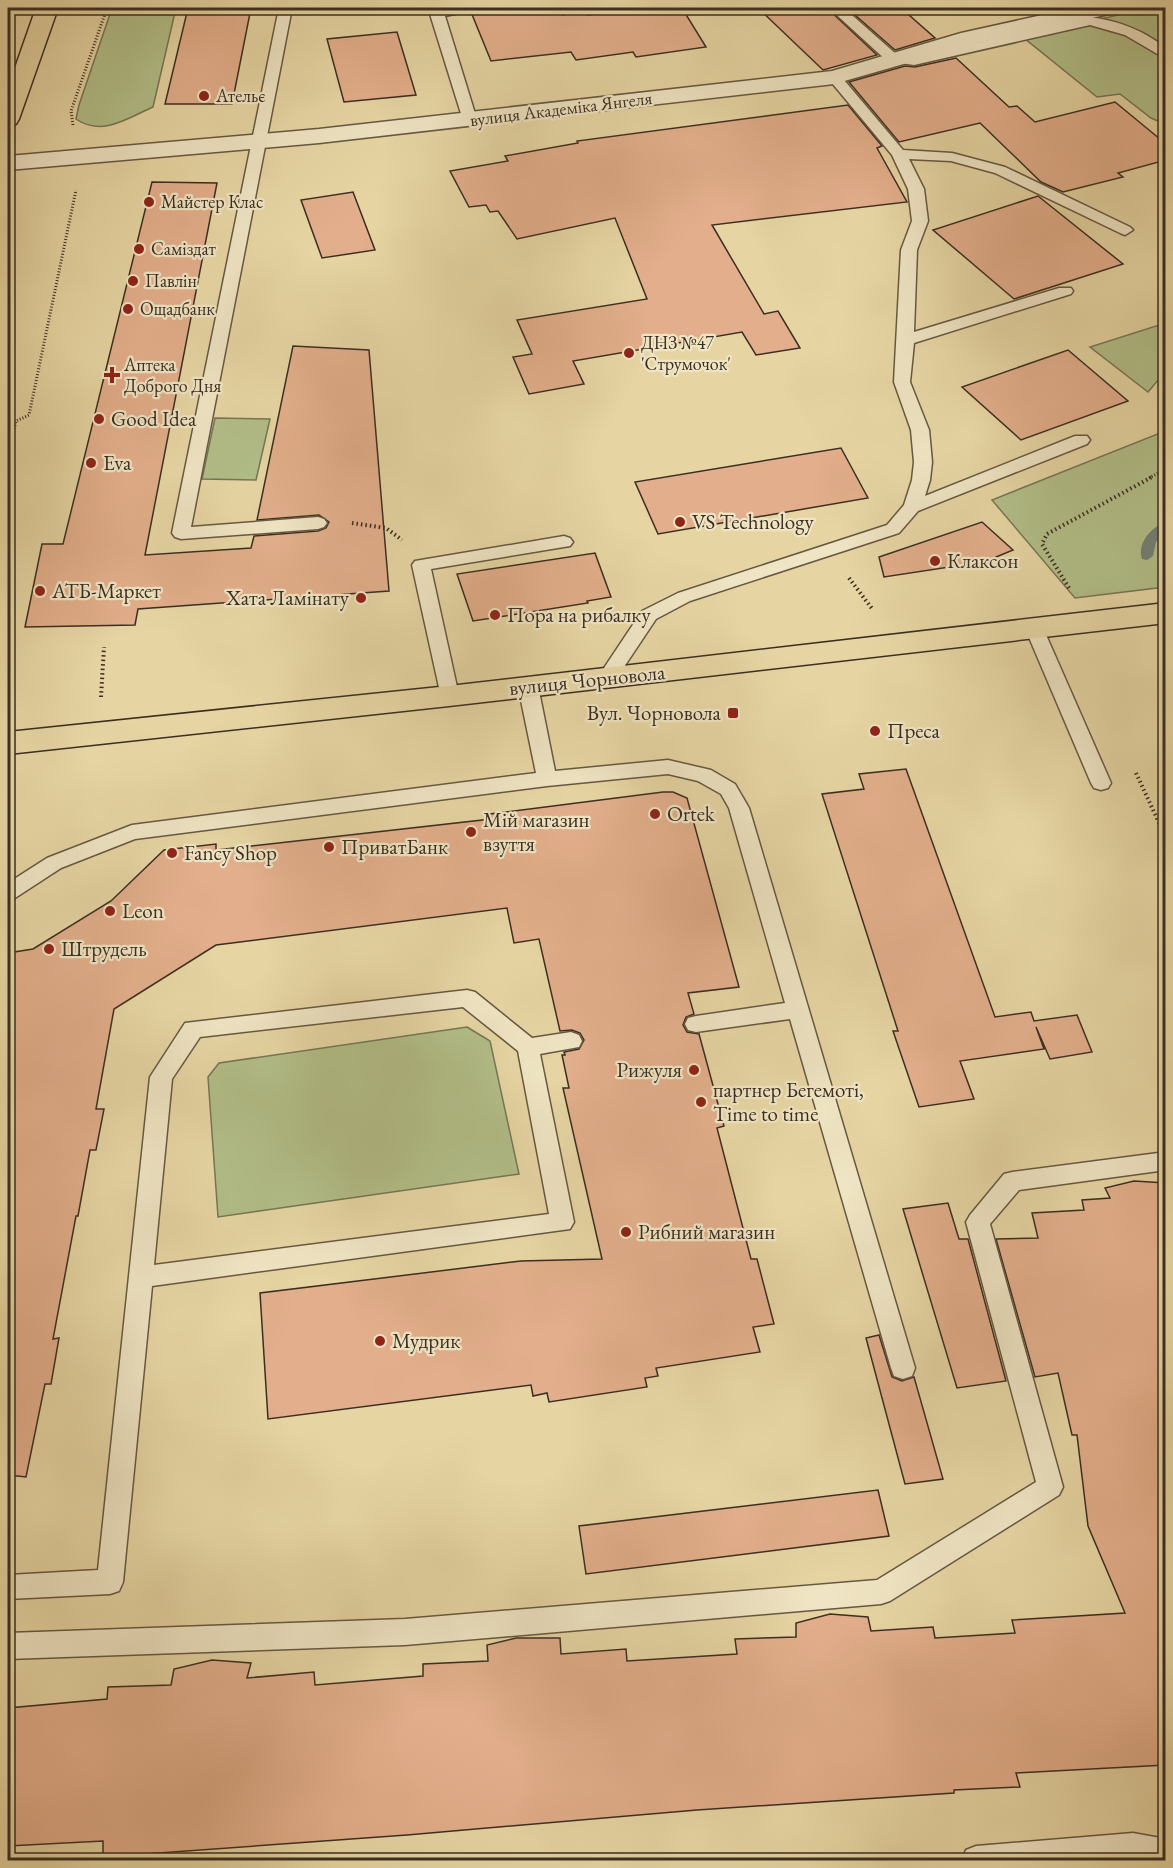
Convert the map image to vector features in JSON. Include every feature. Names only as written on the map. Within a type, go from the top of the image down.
[{"type":"main road","points":[[8,119],[46,8]]},
{"type":"main road","name":"вулиця Чорновола","points":[[8,743],[448,696],[1166,613]]},
{"type":"street","name":"вулиця Академіка Янгеля","points":[[8,163],[470,120],[834,77],[892,58],[1065,15],[1106,8]]},
{"type":"lane","points":[[285,8],[181,533],[318,523]]},
{"type":"lane","points":[[464,8],[437,14],[470,120]]},
{"type":"lane","points":[[836,8],[892,58],[914,61],[1090,21],[1126,28],[1146,39],[1166,55]]},
{"type":"lane","points":[[607,677],[649,615],[684,597],[893,530],[912,507],[921,480],[923,462],[920,430],[902,382],[909,250],[920,221],[916,189],[899,154],[834,77]]},
{"type":"lane","points":[[899,154],[952,157],[1000,170],[1125,230]]},
{"type":"lane","points":[[906,340],[1065,291]]},
{"type":"lane","points":[[912,507],[1081,440]]},
{"type":"lane","points":[[448,696],[421,566],[564,542]]},
{"type":"lane","points":[[1034,628],[1101,783]]},
{"type":"lane","points":[[528,686],[547,779]]},
{"type":"lane","points":[[8,893],[54,863],[132,832],[547,779],[668,767],[704,775],[728,789],[739,808],[903,1368]]},
{"type":"lane","points":[[8,1587],[110,1582],[161,1077],[193,1029],[466,998],[528,1047],[561,1222],[142,1277]]},
{"type":"lane","points":[[696,1024],[799,1009]]},
{"type":"lane","points":[[528,1047],[571,1041]]},
{"type":"lane","points":[[8,1646],[405,1632],[881,1592],[1050,1487],[978,1222],[1012,1181],[1166,1161]]},
{"type":"lane","points":[[976,1860],[1133,1847],[1166,1853]]},
{"type":"path","points":[[76,128],[70,123],[71,111],[107,8]]},
{"type":"path","points":[[8,455],[16,421],[29,414],[77,187]]},
{"type":"path","points":[[1070,589],[1042,544],[1047,534],[1166,470]]},
{"type":"path","points":[[318,523],[369,523],[397,533],[421,566]]},
{"type":"path","points":[[844,571],[878,616]]},
{"type":"green space","points":[[112,8],[176,8],[153,107],[115,124],[95,126],[76,119]]},
{"type":"green space","points":[[1146,8],[1165,8],[1165,124],[1151,118],[1120,94],[1097,97],[1024,38]]},
{"type":"green space","points":[[1159,325],[1165,331],[1165,372],[1148,392],[1090,347]]},
{"type":"green space","points":[[215,418],[270,419],[256,480],[202,479]]},
{"type":"green space","points":[[1165,431],[1165,587],[1075,598],[992,500]]},
{"type":"green space","points":[[467,1027],[490,1041],[519,1174],[218,1217],[208,1077],[219,1063]]},
{"type":"building","points":[[188,8],[251,8],[232,104],[165,104]]},
{"type":"building","points":[[473,8],[561,8],[562,15],[585,11],[588,15],[632,9],[633,11],[682,8],[706,47],[636,57],[633,52],[576,60],[571,52],[491,61],[471,12]]},
{"type":"building","points":[[758,8],[827,8],[877,55],[823,70]]},
{"type":"building","points":[[847,8],[901,8],[935,38],[895,50]]},
{"type":"building","points":[[397,32],[416,95],[344,102],[327,39]]},
{"type":"building","points":[[956,58],[1009,107],[1017,106],[1035,122],[1115,102],[1166,144],[1166,160],[1118,173],[1123,177],[1063,192],[1041,182],[980,123],[899,142],[849,82],[905,66],[915,67]]},
{"type":"building","points":[[848,105],[882,146],[877,148],[907,202],[712,225],[764,314],[778,311],[800,348],[756,355],[742,332],[573,361],[584,384],[529,394],[513,357],[532,354],[517,320],[647,299],[615,218],[517,239],[498,211],[490,212],[486,205],[469,207],[450,171],[508,161],[505,156],[578,143],[577,141]]},
{"type":"building","points":[[152,182],[217,183],[145,555],[251,548],[254,536],[318,531],[326,528],[329,522],[319,515],[257,520],[293,346],[369,350],[389,591],[138,609],[135,625],[25,627],[42,544],[63,544]]},
{"type":"building","points":[[353,192],[375,250],[322,258],[301,200]]},
{"type":"building","points":[[1038,196],[1123,264],[1014,299],[933,230]]},
{"type":"building","points":[[1068,350],[1128,401],[1021,440],[962,387]]},
{"type":"building","points":[[841,448],[868,498],[658,534],[635,482]]},
{"type":"building","points":[[982,522],[1013,550],[972,567],[969,564],[884,577],[879,557]]},
{"type":"building","points":[[595,553],[611,597],[587,601],[588,603],[473,621],[457,574]]},
{"type":"building","points":[[906,769],[995,1017],[1031,1012],[1034,1021],[1077,1015],[1092,1052],[1050,1059],[1036,1027],[1044,1049],[960,1061],[974,1099],[919,1107],[893,1031],[898,1031],[822,794],[864,789],[859,774]]},
{"type":"building","points":[[673,792],[687,798],[739,987],[688,993],[694,1014],[686,1017],[683,1025],[687,1032],[699,1034],[724,1126],[717,1128],[751,1259],[757,1259],[774,1324],[753,1327],[760,1352],[656,1368],[658,1376],[645,1378],[647,1387],[549,1402],[547,1393],[533,1396],[531,1385],[268,1419],[260,1293],[521,1261],[602,1259],[563,1088],[569,1088],[562,1055],[565,1055],[564,1052],[579,1049],[584,1040],[580,1033],[572,1030],[560,1031],[539,939],[514,943],[507,908],[216,945],[114,1009],[96,1109],[104,1109],[96,1150],[90,1150],[78,1216],[76,1216],[53,1339],[59,1338],[51,1384],[45,1384],[26,1477],[8,1475],[8,953],[33,949],[111,901],[164,850],[216,844],[216,850],[491,819],[490,814]]},
{"type":"building","points":[[1134,1181],[1166,1183],[1166,1765],[1016,1773],[1020,1787],[954,1790],[954,1793],[697,1810],[407,1835],[103,1857],[103,1841],[8,1846],[8,1708],[107,1699],[108,1687],[171,1685],[174,1669],[212,1660],[251,1663],[247,1678],[314,1672],[315,1685],[423,1676],[423,1664],[488,1661],[487,1645],[516,1638],[560,1638],[561,1654],[626,1649],[627,1661],[737,1654],[735,1639],[796,1637],[796,1623],[830,1614],[868,1617],[871,1631],[933,1627],[935,1638],[1015,1633],[1012,1620],[1125,1613],[1088,1526],[1077,1435],[1072,1435],[1058,1373],[1035,1377],[996,1239],[1038,1238],[1032,1213],[1084,1210],[1082,1200],[1110,1198],[1105,1188]]},
{"type":"building","points":[[948,1203],[959,1239],[968,1239],[1006,1381],[957,1388],[903,1209]]},
{"type":"building","points":[[879,1335],[892,1377],[902,1381],[914,1377],[943,1479],[905,1484],[866,1338]]},
{"type":"building","points":[[878,1490],[889,1536],[586,1574],[579,1526]]},
{"type":"waterway","points":[[1147,556],[1152,538],[1166,526]]},
{"type":"place","name":"Ательє","points":[[204,96]]},
{"type":"place","name":"Майстер Клас","points":[[149,202]]},
{"type":"place","name":"Саміздат","points":[[139,249]]},
{"type":"place","name":"Павлін","points":[[133,281]]},
{"type":"place","name":"Ощадбанк","points":[[128,309]]},
{"type":"place","name":"ДНЗ №47 'Струмочок'","points":[[629,353]]},
{"type":"place","name":"Аптека Доброго Дня","points":[[112,375]]},
{"type":"place","name":"Good Idea","points":[[99,419]]},
{"type":"place","name":"Eva","points":[[91,463]]},
{"type":"place","name":"VS Technology","points":[[680,522]]},
{"type":"place","name":"Клаксон","points":[[935,561]]},
{"type":"place","name":"АТБ-Маркет","points":[[40,591]]},
{"type":"place","name":"Хата Ламінату","points":[[361,598]]},
{"type":"place","name":"Пора на рибалку","points":[[495,615]]},
{"type":"place","name":"Вул. Чорновола","points":[[733,713]]},
{"type":"place","name":"Преса","points":[[875,731]]},
{"type":"place","name":"Ortek","points":[[655,814]]},
{"type":"place","name":"Мій магазин взуття","points":[[471,832]]},
{"type":"place","name":"ПриватБанк","points":[[329,847]]},
{"type":"place","name":"Fancy Shop","points":[[172,853]]},
{"type":"place","name":"Leon","points":[[110,911]]},
{"type":"place","name":"Штрудель","points":[[49,949]]},
{"type":"place","name":"Рижуля","points":[[694,1070]]},
{"type":"place","name":"партнер Бегемоті, Time to time","points":[[701,1102]]},
{"type":"place","name":"Рибний магазин","points":[[626,1232]]},
{"type":"place","name":"Мудрик","points":[[380,1341]]}]
